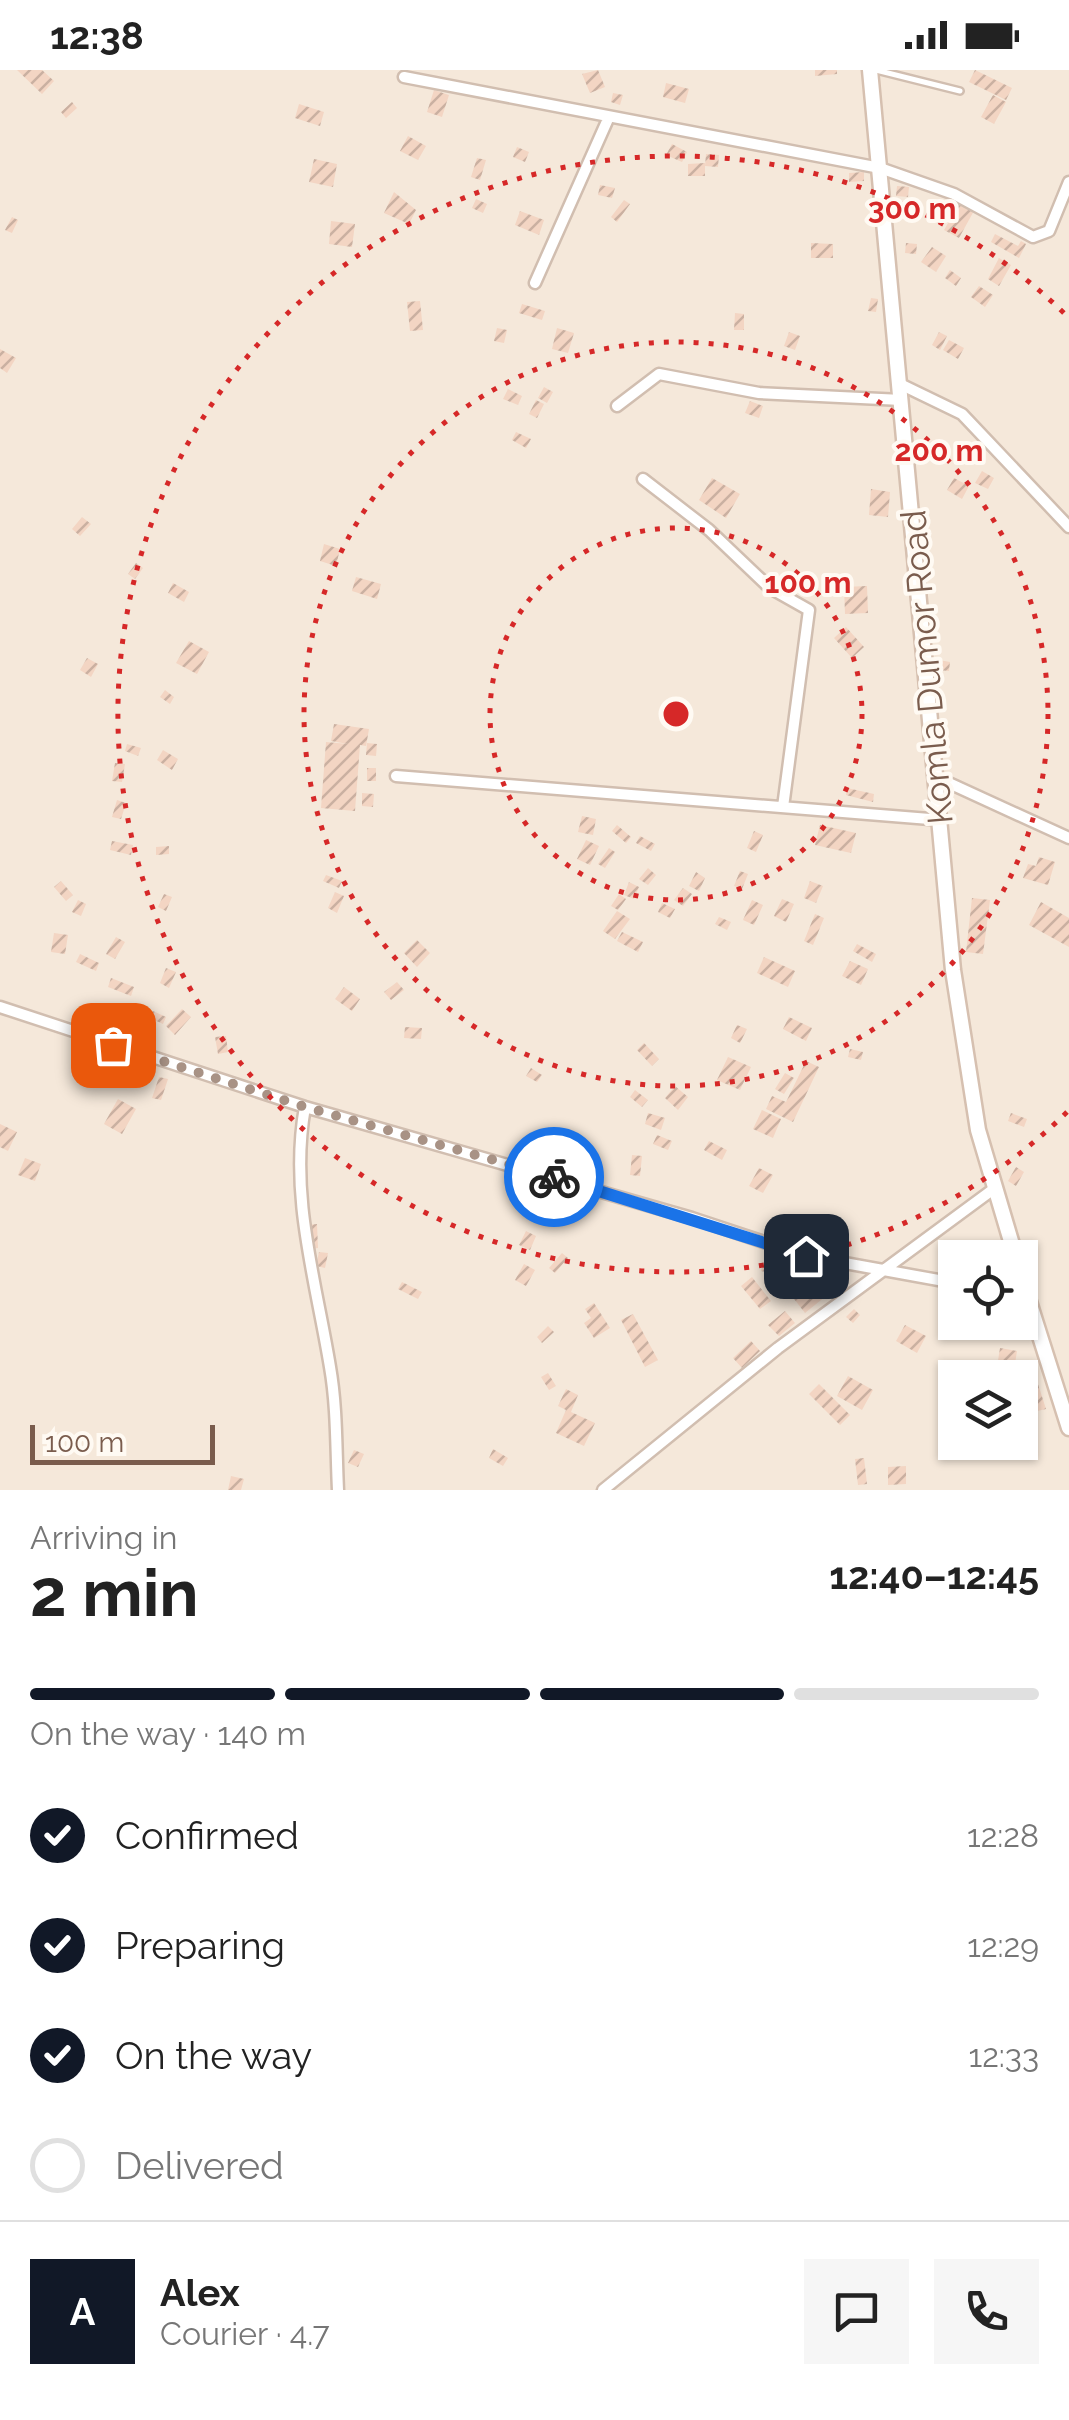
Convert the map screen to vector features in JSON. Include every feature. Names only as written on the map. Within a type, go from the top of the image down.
[{"type":"street","name":"Komla Dumor Road","points":[[873,70],[964,1048],[978,1130],[1011,1240]]},
{"type":"street","points":[[404,77],[508,94],[550,108],[880,168],[954,194],[1017,231],[1040,238],[1049,231],[1069,182]]},
{"type":"street","points":[[535,283],[608,118]]},
{"type":"street","points":[[617,406],[659,374],[759,393],[901,392],[962,414],[1069,528]]},
{"type":"street","points":[[644,479],[708,530],[770,588],[810,614],[783,806]]},
{"type":"street","points":[[396,776],[942,820]]},
{"type":"street","points":[[938,778],[1069,838]]},
{"type":"street","points":[[0,1007],[305,1107],[639,1202],[806,1256],[938,1281]]},
{"type":"street","points":[[305,1107],[301,1131],[304,1236],[331,1370],[338,1490]]},
{"type":"street","points":[[604,1490],[778,1348],[995,1188]]},
{"type":"street","points":[[1037,1340],[1069,1428]]},
{"type":"lane","points":[[873,70],[960,91]]},
{"type":"shaded area","points":[[0,70],[1069,70],[1069,1490],[0,1490]]},
{"type":"building","points":[[17,70],[42,70],[54,81],[42,94]]},
{"type":"building","points":[[598,70],[605,87],[590,93],[582,74]]},
{"type":"building","points":[[815,70],[837,70],[837,74],[815,76]]},
{"type":"building","points":[[975,70],[1012,88],[1006,100],[969,82]]},
{"type":"building","points":[[666,83],[689,89],[685,103],[663,97]]},
{"type":"building","points":[[434,90],[449,95],[442,117],[427,112]]},
{"type":"building","points":[[613,93],[623,95],[620,105],[611,102]]},
{"type":"building","points":[[993,95],[1006,102],[994,124],[981,117]]},
{"type":"building","points":[[72,102],[77,108],[66,118],[61,112]]},
{"type":"building","points":[[299,104],[324,112],[320,126],[295,118]]},
{"type":"building","points":[[408,136],[426,146],[418,160],[400,151]]},
{"type":"building","points":[[672,144],[687,152],[682,162],[666,155]]},
{"type":"building","points":[[517,147],[529,152],[525,162],[513,157]]},
{"type":"building","points":[[706,154],[719,155],[718,167],[705,166]]},
{"type":"building","points":[[477,158],[486,160],[480,180],[471,177]]},
{"type":"building","points":[[314,159],[337,164],[333,187],[309,182]]},
{"type":"building","points":[[705,163],[705,176],[688,176],[688,164]]},
{"type":"building","points":[[864,172],[864,181],[849,182],[849,173]]},
{"type":"building","points":[[600,185],[615,188],[612,198],[598,195]]},
{"type":"building","points":[[897,186],[909,187],[908,197],[896,196]]},
{"type":"building","points":[[394,192],[416,210],[409,224],[384,213]]},
{"type":"building","points":[[476,199],[487,204],[483,213],[472,208]]},
{"type":"building","points":[[624,200],[630,204],[617,222],[611,217]]},
{"type":"building","points":[[961,201],[975,209],[959,238],[944,230]]},
{"type":"building","points":[[520,211],[544,220],[539,235],[515,225]]},
{"type":"building","points":[[12,217],[18,220],[12,233],[5,230]]},
{"type":"building","points":[[331,221],[355,224],[352,247],[329,244]]},
{"type":"building","points":[[995,234],[1018,246],[1021,241],[1026,244],[1019,258],[991,242]]},
{"type":"building","points":[[811,243],[833,244],[833,258],[811,258]]},
{"type":"building","points":[[906,243],[917,244],[916,254],[905,253]]},
{"type":"building","points":[[932,247],[946,256],[936,272],[921,262]]},
{"type":"building","points":[[999,258],[1011,265],[999,286],[988,279]]},
{"type":"building","points":[[950,270],[961,278],[956,286],[945,278]]},
{"type":"building","points":[[979,286],[993,295],[985,307],[971,297]]},
{"type":"building","points":[[871,298],[878,299],[876,312],[868,311]]},
{"type":"building","points":[[420,301],[423,330],[410,331],[407,302]]},
{"type":"building","points":[[522,304],[545,311],[542,320],[519,313]]},
{"type":"building","points":[[735,313],[744,314],[744,330],[734,330]]},
{"type":"building","points":[[497,328],[507,330],[504,343],[494,341]]},
{"type":"building","points":[[557,328],[574,333],[568,353],[552,349]]},
{"type":"building","points":[[789,332],[800,336],[795,350],[784,346]]},
{"type":"building","points":[[939,332],[947,336],[940,350],[932,345]]},
{"type":"building","points":[[949,340],[964,348],[958,359],[943,350]]},
{"type":"building","points":[[0,349],[16,358],[7,373],[0,368]]},
{"type":"building","points":[[544,387],[553,392],[547,403],[538,398]]},
{"type":"building","points":[[508,389],[522,396],[518,405],[503,399]]},
{"type":"building","points":[[536,400],[544,404],[537,418],[529,414]]},
{"type":"building","points":[[750,401],[763,406],[759,418],[745,413]]},
{"type":"building","points":[[516,432],[531,439],[526,448],[512,440]]},
{"type":"building","points":[[982,471],[994,478],[988,489],[975,483]]},
{"type":"building","points":[[712,478],[740,494],[726,518],[699,500]]},
{"type":"building","points":[[954,478],[969,486],[962,499],[947,490]]},
{"type":"building","points":[[871,489],[890,492],[888,517],[869,515]]},
{"type":"building","points":[[82,517],[91,524],[80,536],[72,529]]},
{"type":"building","points":[[324,544],[340,549],[336,566],[320,561]]},
{"type":"building","points":[[136,563],[143,568],[135,579],[128,574]]},
{"type":"building","points":[[356,577],[381,584],[377,599],[352,591]]},
{"type":"building","points":[[173,583],[189,592],[184,602],[168,593]]},
{"type":"building","points":[[867,586],[868,613],[845,614],[844,587]]},
{"type":"building","points":[[846,627],[864,647],[852,658],[834,638]]},
{"type":"building","points":[[189,641],[209,652],[197,674],[176,663]]},
{"type":"building","points":[[87,658],[98,664],[91,677],[80,670]]},
{"type":"building","points":[[939,660],[950,662],[949,671],[938,670]]},
{"type":"building","points":[[165,690],[174,697],[170,704],[160,697]]},
{"type":"building","points":[[334,724],[369,729],[366,746],[360,745],[355,811],[321,808],[326,742],[348,744],[331,741]]},
{"type":"building","points":[[367,743],[377,744],[376,756],[366,755]]},
{"type":"building","points":[[127,744],[141,748],[138,756],[125,751]]},
{"type":"building","points":[[163,750],[178,759],[172,770],[157,760]]},
{"type":"building","points":[[115,763],[125,764],[122,782],[112,781]]},
{"type":"building","points":[[367,768],[376,768],[376,781],[367,781]]},
{"type":"building","points":[[847,788],[874,794],[873,802],[846,795]]},
{"type":"building","points":[[362,793],[374,794],[373,807],[362,806]]},
{"type":"building","points":[[117,800],[126,803],[121,819],[112,817]]},
{"type":"building","points":[[582,816],[596,819],[593,835],[578,832]]},
{"type":"building","points":[[617,825],[631,837],[626,843],[612,831]]},
{"type":"building","points":[[820,825],[856,833],[851,853],[815,845]]},
{"type":"building","points":[[754,831],[763,835],[756,852],[747,848]]},
{"type":"building","points":[[640,836],[655,844],[651,851],[636,843]]},
{"type":"building","points":[[586,840],[599,846],[590,865],[577,859]]},
{"type":"building","points":[[112,841],[133,845],[131,855],[110,850]]},
{"type":"building","points":[[169,846],[169,854],[156,855],[156,847]]},
{"type":"building","points":[[609,848],[615,852],[605,868],[598,864]]},
{"type":"building","points":[[1039,857],[1055,862],[1048,885],[1023,878],[1028,864],[1036,866]]},
{"type":"building","points":[[648,868],[656,875],[648,885],[639,879]]},
{"type":"building","points":[[740,871],[748,874],[742,889],[734,886]]},
{"type":"building","points":[[696,872],[705,878],[699,891],[689,886]]},
{"type":"building","points":[[326,875],[342,881],[339,888],[323,881]]},
{"type":"building","points":[[61,881],[73,895],[66,901],[54,887]]},
{"type":"building","points":[[810,881],[823,886],[816,903],[804,898]]},
{"type":"building","points":[[629,882],[639,887],[634,899],[624,895]]},
{"type":"building","points":[[683,888],[692,894],[683,906],[674,900]]},
{"type":"building","points":[[335,892],[344,896],[337,913],[328,908]]},
{"type":"building","points":[[164,894],[172,897],[166,911],[158,907]]},
{"type":"building","points":[[619,894],[626,899],[618,910],[611,906]]},
{"type":"building","points":[[972,898],[990,900],[983,954],[966,952]]},
{"type":"building","points":[[782,899],[794,904],[786,922],[774,916]]},
{"type":"building","points":[[78,900],[86,904],[81,916],[72,912]]},
{"type":"building","points":[[752,900],[763,905],[754,925],[743,920]]},
{"type":"building","points":[[1041,902],[1069,918],[1069,947],[1029,925]]},
{"type":"building","points":[[662,903],[675,909],[670,918],[658,912]]},
{"type":"building","points":[[617,911],[630,919],[615,939],[603,931]]},
{"type":"building","points":[[815,914],[824,918],[813,945],[804,941]]},
{"type":"building","points":[[719,917],[731,922],[727,930],[715,924]]},
{"type":"building","points":[[622,932],[643,942],[638,952],[617,941]]},
{"type":"building","points":[[54,933],[68,935],[65,954],[51,952]]},
{"type":"building","points":[[116,937],[125,942],[115,959],[106,954]]},
{"type":"building","points":[[417,940],[430,953],[417,967],[404,953]]},
{"type":"building","points":[[857,944],[876,954],[872,962],[853,951]]},
{"type":"building","points":[[80,954],[99,963],[96,971],[76,962]]},
{"type":"building","points":[[764,957],[795,971],[788,987],[757,973]]},
{"type":"building","points":[[850,961],[868,969],[861,985],[842,976]]},
{"type":"building","points":[[166,968],[176,972],[169,988],[160,983]]},
{"type":"building","points":[[111,978],[134,987],[131,996],[108,987]]},
{"type":"building","points":[[397,982],[404,990],[391,1000],[384,992]]},
{"type":"building","points":[[344,987],[360,999],[352,1011],[335,999]]},
{"type":"building","points":[[182,1009],[191,1017],[175,1035],[166,1026]]},
{"type":"building","points":[[153,1011],[166,1017],[163,1024],[150,1018]]},
{"type":"building","points":[[789,1017],[812,1028],[806,1041],[783,1029]]},
{"type":"building","points":[[737,1025],[747,1029],[740,1043],[731,1038]]},
{"type":"building","points":[[405,1027],[422,1028],[421,1039],[404,1038]]},
{"type":"building","points":[[226,1036],[228,1052],[218,1054],[215,1037]]},
{"type":"building","points":[[644,1043],[659,1059],[652,1066],[637,1050]]},
{"type":"building","points":[[850,1049],[863,1052],[861,1060],[848,1057]]},
{"type":"building","points":[[728,1057],[751,1067],[740,1090],[717,1080]]},
{"type":"building","points":[[806,1061],[819,1067],[793,1122],[766,1109],[772,1096],[786,1102]]},
{"type":"building","points":[[531,1068],[542,1075],[537,1082],[526,1076]]},
{"type":"building","points":[[785,1073],[794,1078],[784,1094],[775,1089]]},
{"type":"building","points":[[159,1077],[168,1079],[161,1100],[152,1098]]},
{"type":"building","points":[[675,1086],[688,1097],[678,1110],[665,1098]]},
{"type":"building","points":[[635,1090],[648,1100],[642,1107],[630,1097]]},
{"type":"building","points":[[118,1099],[136,1109],[122,1134],[104,1124]]},
{"type":"building","points":[[762,1110],[781,1119],[773,1138],[753,1129]]},
{"type":"building","points":[[648,1113],[665,1118],[661,1130],[645,1124]]},
{"type":"building","points":[[1011,1113],[1027,1119],[1024,1127],[1008,1121]]},
{"type":"building","points":[[0,1124],[17,1132],[8,1151],[0,1147]]},
{"type":"building","points":[[657,1135],[672,1141],[668,1150],[653,1144]]},
{"type":"building","points":[[709,1141],[727,1150],[722,1160],[704,1150]]},
{"type":"building","points":[[632,1155],[642,1156],[640,1176],[630,1175]]},
{"type":"building","points":[[25,1158],[41,1164],[35,1181],[18,1175]]},
{"type":"building","points":[[1016,1167],[1024,1172],[1016,1186],[1008,1181]]},
{"type":"building","points":[[759,1168],[773,1175],[763,1193],[749,1186]]},
{"type":"building","points":[[317,1224],[318,1248],[309,1249],[308,1225]]},
{"type":"building","points":[[526,1231],[536,1236],[530,1250],[519,1245]]},
{"type":"building","points":[[319,1252],[328,1253],[325,1268],[316,1266]]},
{"type":"building","points":[[562,1253],[568,1258],[555,1273],[549,1268]]},
{"type":"building","points":[[763,1263],[785,1268],[783,1276],[761,1271]]},
{"type":"building","points":[[524,1264],[535,1270],[526,1286],[515,1280]]},
{"type":"building","points":[[817,1274],[831,1292],[805,1313],[791,1295]]},
{"type":"building","points":[[752,1277],[771,1301],[760,1309],[741,1286]]},
{"type":"building","points":[[402,1282],[422,1292],[418,1299],[398,1289]]},
{"type":"building","points":[[594,1303],[610,1328],[594,1338],[584,1323],[591,1318],[585,1309]]},
{"type":"building","points":[[854,1309],[860,1315],[853,1323],[846,1317]]},
{"type":"building","points":[[785,1311],[795,1323],[779,1336],[768,1325]]},
{"type":"building","points":[[633,1314],[658,1360],[645,1367],[621,1320]]},
{"type":"building","points":[[905,1325],[926,1336],[917,1353],[896,1341]]},
{"type":"building","points":[[548,1326],[554,1332],[542,1343],[537,1337]]},
{"type":"building","points":[[751,1341],[760,1351],[742,1368],[733,1358]]},
{"type":"building","points":[[1000,1348],[1017,1351],[1016,1360],[998,1360]]},
{"type":"building","points":[[548,1373],[556,1386],[549,1390],[541,1377]]},
{"type":"building","points":[[848,1376],[873,1390],[862,1410],[837,1396]]},
{"type":"building","points":[[819,1384],[850,1415],[840,1425],[809,1394]]},
{"type":"building","points":[[1038,1384],[1046,1409],[1038,1411]]},
{"type":"building","points":[[566,1389],[578,1395],[571,1412],[595,1423],[584,1446],[556,1433],[566,1410],[558,1406]]},
{"type":"building","points":[[493,1449],[508,1458],[503,1466],[489,1458]]},
{"type":"building","points":[[354,1450],[364,1454],[358,1467],[348,1463]]},
{"type":"building","points":[[864,1458],[867,1484],[858,1485],[855,1459]]},
{"type":"building","points":[[906,1466],[906,1484],[888,1485],[888,1467]]},
{"type":"building","points":[[231,1476],[244,1479],[241,1490],[228,1490]]},
{"type":"way so far","points":[[113,1045],[305,1107],[554,1177]]},
{"type":"route","points":[[554,1177],[806,1256]]}]
